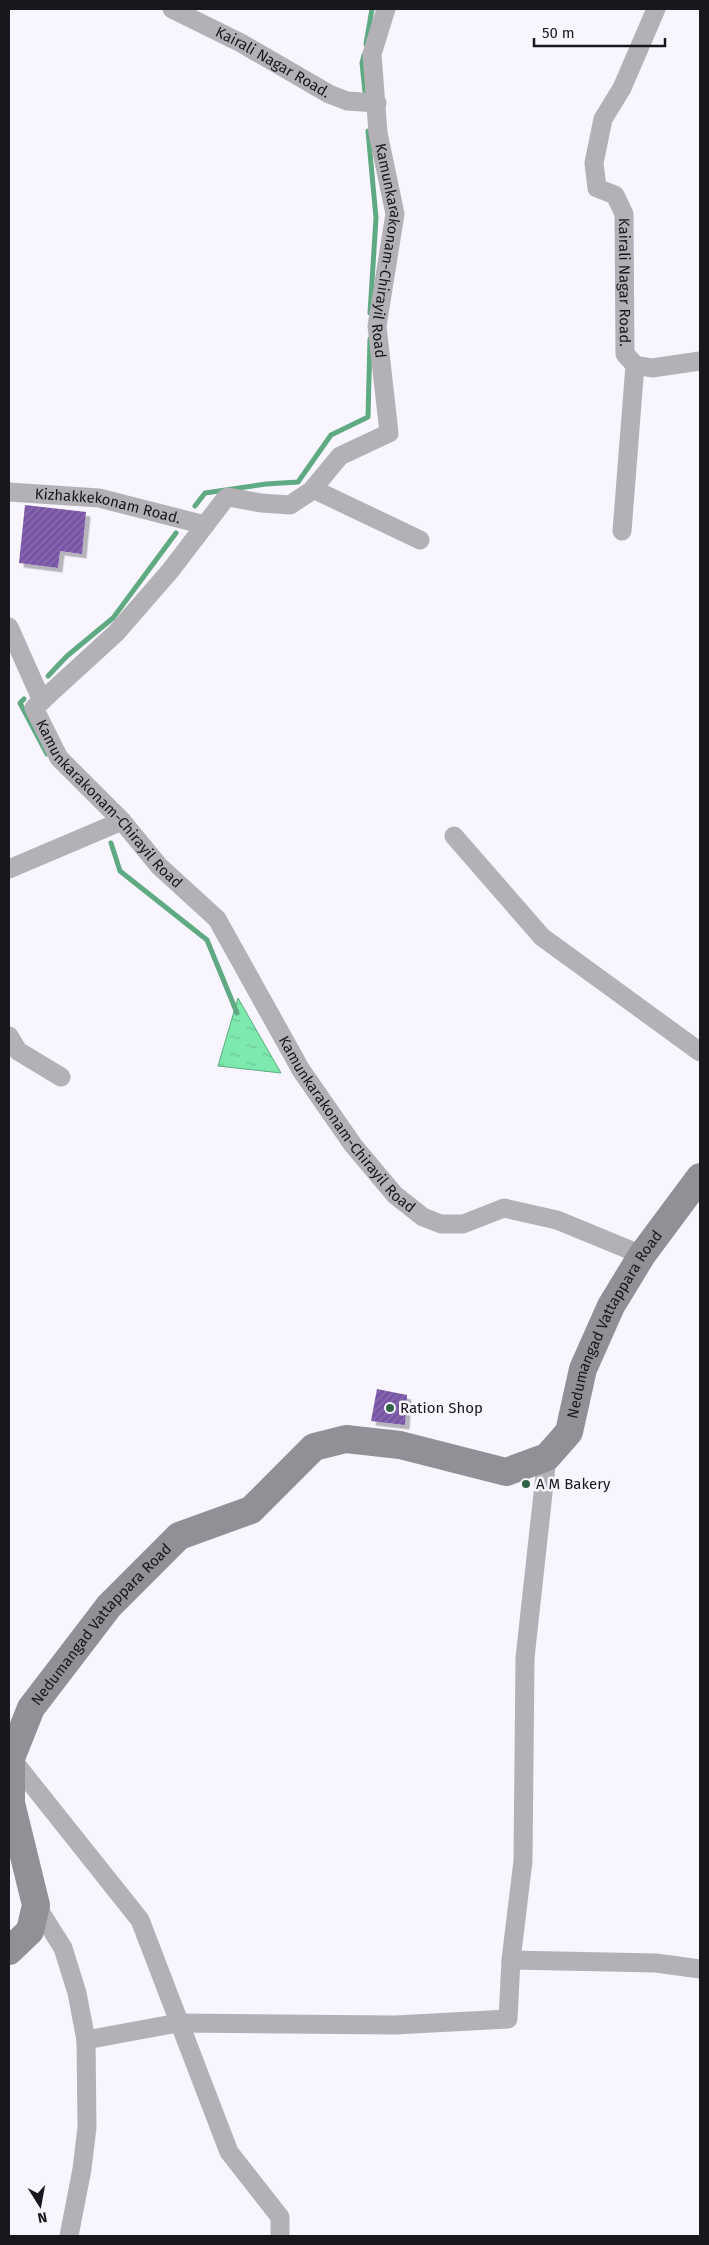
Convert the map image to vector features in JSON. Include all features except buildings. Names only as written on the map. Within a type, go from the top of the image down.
[{"type":"main road","name":"Nedumangad Vattappara Road","points":[[9,1951],[30,1931],[36,1905],[11,1803],[11,1758],[31,1708],[109,1606],[179,1536],[251,1510],[314,1447],[346,1438],[400,1445],[506,1472],[547,1457],[569,1432],[583,1369],[611,1306],[642,1255],[700,1177]]},
{"type":"street","name":"Kairali Nagar Road.","points":[[172,9],[241,43],[329,94],[347,101],[377,103]]},
{"type":"street","name":"Kamunkarakonam-Chirayil Road","points":[[386,9],[372,54],[378,133],[395,214],[377,326],[388,433],[340,456],[307,495],[290,505],[261,503],[228,497],[170,571],[116,633],[34,708],[59,758],[122,821],[159,866],[217,919],[301,1070],[353,1144],[394,1195],[423,1217],[441,1224],[463,1224],[504,1208],[557,1220],[642,1255]]},
{"type":"street","name":"Kairali Nagar Road.","points":[[656,9],[622,88],[603,120],[594,163],[597,188],[615,195],[624,214],[625,354],[635,366],[652,368],[700,361]]},
{"type":"street","points":[[622,531],[635,366]]},
{"type":"street","points":[[313,489],[420,540]]},
{"type":"street","name":"Kizhakkekonam Road.","points":[[9,492],[99,498],[205,525]]},
{"type":"street","points":[[9,627],[42,701]]},
{"type":"street","points":[[9,869],[122,821]]},
{"type":"street","points":[[454,836],[542,937],[700,1052]]},
{"type":"street","points":[[9,1036],[18,1051],[61,1077]]},
{"type":"street","points":[[86,2040],[178,2023],[394,2025],[508,2019],[511,1960],[523,1861],[525,1658],[547,1457]]},
{"type":"street","points":[[11,1758],[140,1920],[229,2152],[280,2217],[280,2236]]},
{"type":"street","points":[[36,1905],[63,1948],[77,1993],[86,2040],[87,2127],[82,2169],[69,2236]]},
{"type":"street","points":[[511,1960],[656,1963],[700,1969]]},
{"type":"water","points":[[238,998],[281,1073],[218,1066]]},
{"type":"waterway","points":[[366,44],[372,9]]},
{"type":"waterway","points":[[364,55],[362,63],[365,92]]},
{"type":"waterway","points":[[368,131],[376,218],[370,313]]},
{"type":"waterway","points":[[195,506],[205,493],[266,484],[298,482],[331,435],[368,417],[370,339]]},
{"type":"waterway","points":[[48,676],[67,656],[113,618],[176,533]]},
{"type":"waterway","points":[[24,699],[20,703],[47,754]]},
{"type":"waterway","points":[[111,843],[120,871],[207,940],[237,1013]]},
{"type":"place","name":"Ration Shop","points":[[390,1408]]},
{"type":"place","name":"A M Bakery","points":[[526,1484]]}]
